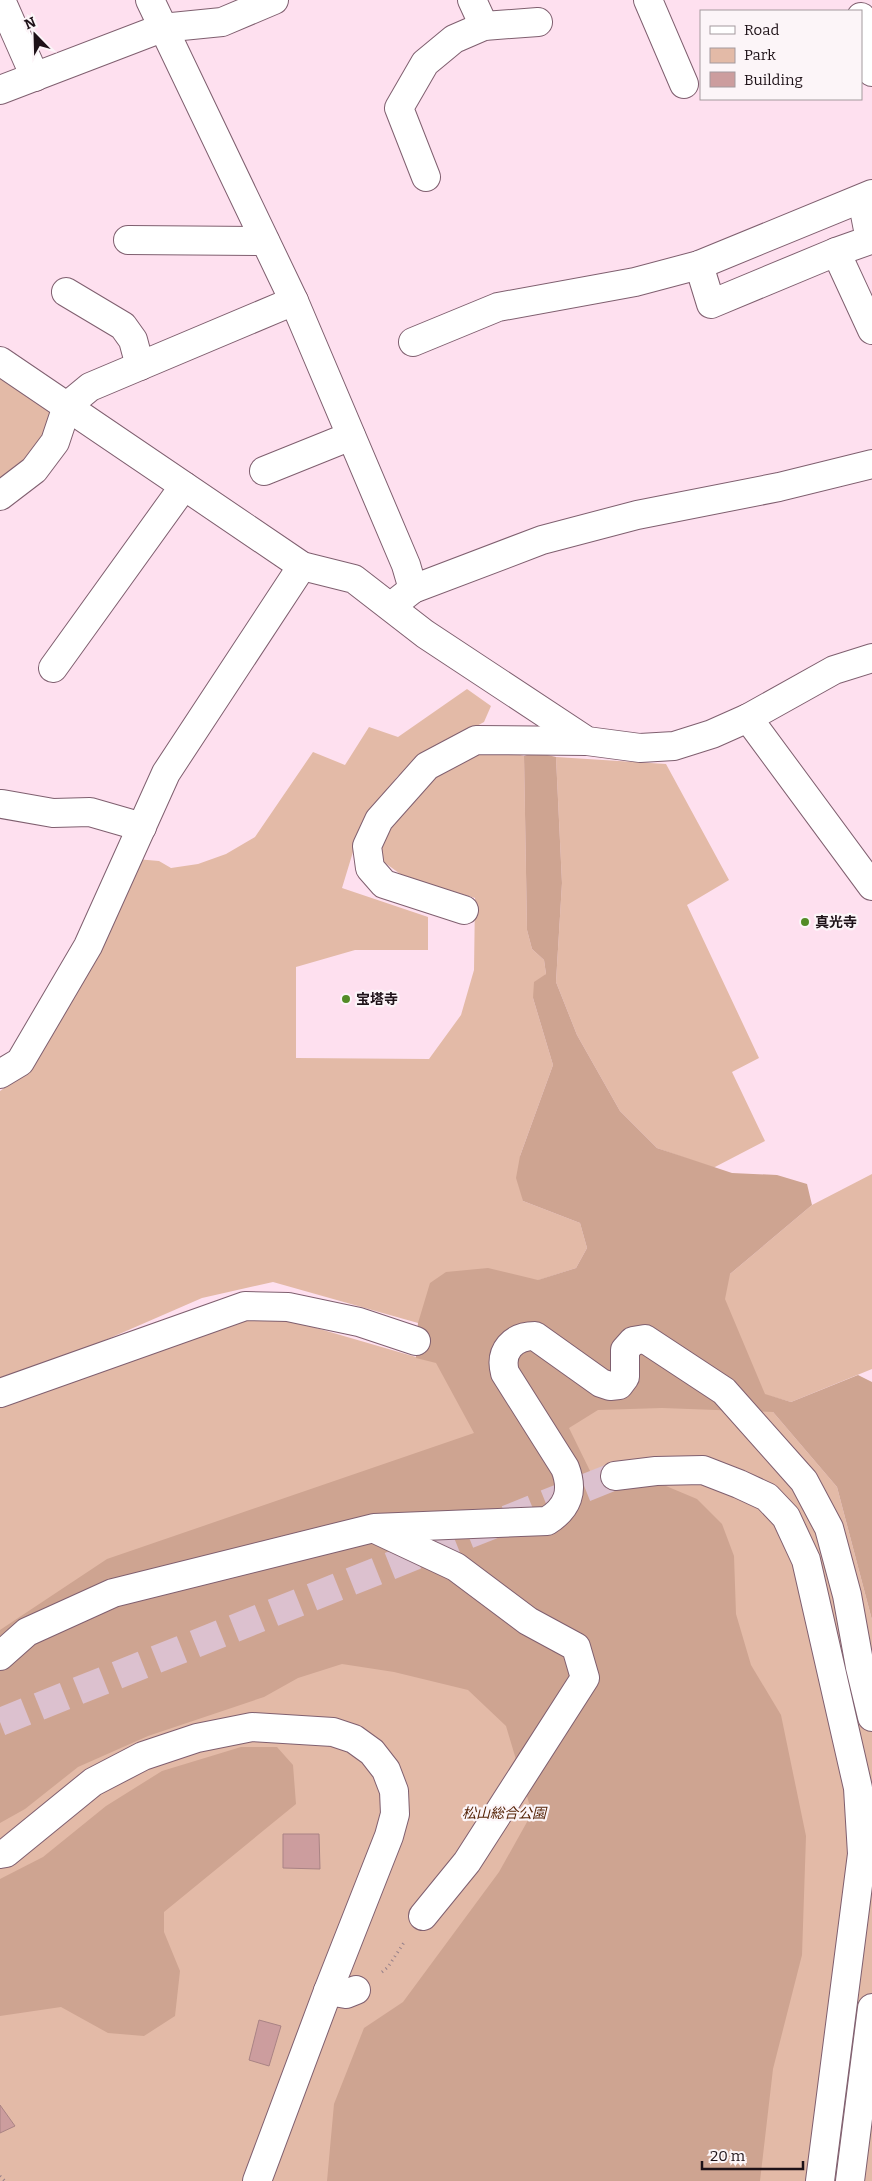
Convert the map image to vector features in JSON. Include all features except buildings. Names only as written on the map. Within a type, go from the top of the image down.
[{"type":"street","points":[[0,0],[35,77]]},
{"type":"street","points":[[150,0],[294,301],[406,565],[413,590]]},
{"type":"street","points":[[0,90],[162,28],[222,22],[274,0]]},
{"type":"street","points":[[472,0],[484,26]]},
{"type":"street","points":[[648,0],[684,84]]},
{"type":"street","points":[[426,177],[400,108],[425,63],[454,39],[484,26],[538,22]]},
{"type":"street","points":[[862,22],[872,72]]},
{"type":"street","points":[[413,342],[498,307],[636,282],[699,265],[867,196],[870,240],[836,252],[711,304],[699,265]]},
{"type":"street","points":[[128,240],[265,242]]},
{"type":"street","points":[[836,252],[872,330]]},
{"type":"street","points":[[66,292],[123,326],[132,340],[140,366]]},
{"type":"street","points":[[0,496],[34,470],[55,442],[67,406],[90,387],[294,301]]},
{"type":"street","points":[[0,361],[302,566],[354,579],[425,634],[587,741]]},
{"type":"street","points":[[264,471],[351,436]]},
{"type":"street","points":[[389,606],[413,590],[552,538],[637,515],[779,487],[872,464]]},
{"type":"street","points":[[53,668],[184,486]]},
{"type":"street","points":[[0,1074],[20,1062],[88,946],[166,774],[302,566]]},
{"type":"street","points":[[464,910],[384,884],[370,868],[367,846],[379,820],[427,766],[476,740],[587,741],[640,748],[674,746],[712,734],[748,718],[834,670],[872,658]]},
{"type":"street","points":[[748,718],[872,886]]},
{"type":"street","points":[[2,804],[54,814],[90,812],[142,827]]},
{"type":"street","points":[[0,1393],[245,1306],[288,1307],[358,1322],[416,1341]]},
{"type":"street","points":[[0,1656],[27,1632],[114,1593],[374,1528],[547,1521],[558,1514],[566,1504],[570,1492],[569,1479],[565,1468],[505,1373],[503,1365],[507,1349],[519,1338],[535,1336],[601,1383],[614,1386],[619,1385],[625,1378],[624,1356],[628,1345],[639,1339],[651,1341],[724,1391],[804,1482],[829,1528],[847,1595],[860,1667],[872,1717]]},
{"type":"street","points":[[615,1476],[656,1471],[703,1470],[739,1484],[767,1497],[786,1517],[806,1560],[858,1788],[862,1854],[820,2181]]},
{"type":"street","points":[[374,1528],[456,1567],[528,1621],[576,1647],[585,1678],[467,1862],[423,1916]]},
{"type":"street","points":[[0,1854],[6,1853],[93,1782],[143,1756],[197,1738],[252,1727],[333,1732],[354,1739],[372,1752],[386,1770],[394,1791],[395,1814],[389,1836],[328,1991],[257,2181]]},
{"type":"street","points":[[328,1991],[346,1994],[356,1990]]},
{"type":"street","points":[[850,2181],[872,2008]]},
{"type":"path","points":[[356,1990],[388,1967],[423,1916]]},
{"type":"path","points":[[0,2176],[5,2181]]},
{"type":"green space","points":[[0,376],[55,408],[49,435],[0,488]]},
{"type":"green space","name":"松山総合公園","points":[[467,689],[491,706],[484,722],[424,755],[397,777],[378,803],[356,842],[342,888],[428,917],[428,950],[355,950],[296,967],[296,1058],[429,1059],[461,1015],[474,970],[475,898],[403,876],[381,860],[377,848],[385,828],[439,770],[480,752],[509,752],[524,756],[527,930],[532,949],[544,960],[546,974],[533,998],[553,1065],[520,1156],[523,1201],[580,1223],[587,1248],[576,1268],[539,1280],[730,1274],[812,1205],[872,1174],[872,1369],[791,1402],[766,1395],[773,1412],[837,1487],[872,1620],[872,2181],[0,2181],[0,1408],[245,1321],[275,1316],[416,1357],[418,1323],[273,1282],[202,1298],[32,1372],[0,1382],[0,1091],[24,1074],[136,859],[159,861],[171,868],[198,864],[226,854],[255,837],[313,752],[345,765],[369,727],[398,737]]},
{"type":"green space","points":[[556,757],[666,764],[729,880],[687,905],[759,1058],[732,1072],[765,1141],[713,1168],[657,1148],[620,1111],[577,1035],[556,982],[562,883]]},
{"type":"shaded area","points":[[535,752],[556,757],[562,883],[556,982],[577,1035],[620,1111],[657,1148],[732,1173],[777,1175],[807,1184],[812,1205],[730,1274],[725,1299],[765,1394],[791,1402],[858,1375],[872,1382],[872,1620],[837,1487],[773,1412],[662,1408],[598,1410],[569,1428],[593,1477],[614,1482],[666,1486],[697,1499],[722,1524],[734,1556],[736,1614],[751,1665],[781,1715],[806,1836],[802,1955],[773,2069],[760,2181],[327,2181],[334,2104],[364,2028],[403,2002],[499,1872],[532,1813],[506,1726],[468,1690],[394,1672],[342,1664],[298,1678],[264,1697],[148,1736],[78,1767],[25,1809],[0,1823],[0,1630],[107,1559],[474,1433],[436,1363],[416,1358],[418,1323],[430,1283],[446,1272],[488,1268],[538,1280],[576,1268],[587,1248],[580,1223],[523,1201],[516,1178],[520,1156],[553,1065],[533,998],[534,982],[546,974],[544,960],[532,949],[527,930],[524,756]]},
{"type":"shaded area","points":[[241,1747],[277,1747],[293,1765],[296,1804],[164,1912],[164,1932],[180,1971],[175,2016],[144,2036],[108,2033],[61,2007],[0,2016],[0,1879],[43,1857],[106,1806],[162,1771]]},
{"type":"tunnel","points":[[0,1722],[615,1476]]},
{"type":"place","name":"真光寺","points":[[805,922]]},
{"type":"place","name":"宝塔寺","points":[[346,999]]}]
